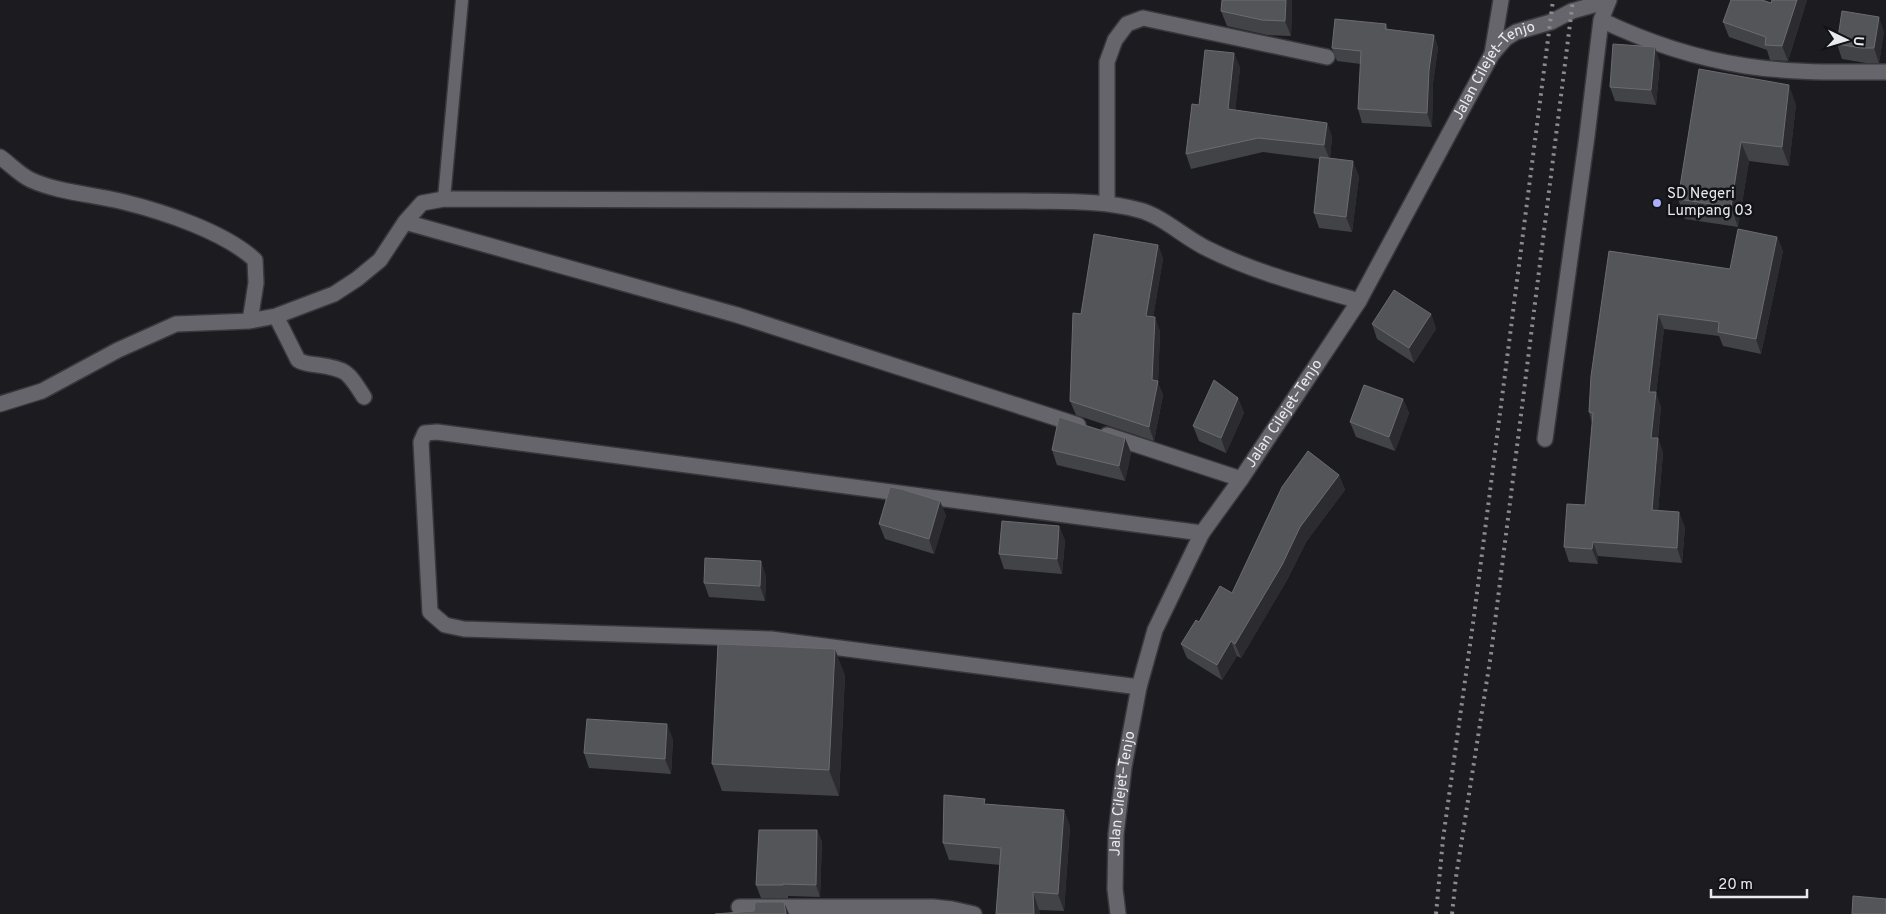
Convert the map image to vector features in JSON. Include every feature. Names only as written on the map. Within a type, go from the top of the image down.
[{"type":"street","points":[[1492,54],[1500,0]]},
{"type":"street","name":"Jalan Cilejet–Tenjo","points":[[1118,914],[1115,888],[1116,834],[1124,767],[1139,687],[1155,630],[1202,533],[1241,479],[1358,300],[1492,54],[1505,39],[1516,32],[1551,22],[1572,10],[1597,4],[1604,0]]},
{"type":"street","points":[[1545,439],[1601,20],[1610,0]]},
{"type":"street","points":[[1107,204],[1107,62],[1115,40],[1127,24],[1143,18],[1328,57]]},
{"type":"street","points":[[1601,20],[1634,36],[1671,49],[1729,63],[1818,72],[1886,72]]},
{"type":"street","points":[[0,157],[29,179],[58,188],[124,202],[200,228],[242,248],[255,260],[256,283],[250,321]]},
{"type":"street","points":[[0,404],[42,391],[101,358],[176,324],[250,321],[276,316],[334,294],[357,279],[380,260],[405,222],[422,203],[444,199],[1026,201],[1107,204],[1141,210],[1174,228],[1206,249],[1252,269],[1358,300]]},
{"type":"street","points":[[405,222],[736,315],[1241,479]]},
{"type":"street","points":[[276,316],[298,360],[304,363],[342,369],[357,385],[364,397]]},
{"type":"street","points":[[1139,687],[771,639],[464,629],[445,625],[430,612],[421,442],[425,433],[437,432],[1202,533]]},
{"type":"street","points":[[739,907],[933,907],[974,914]]},
{"type":"lane","points":[[444,199],[462,0]]},
{"type":"building","points":[[1222,0],[1286,0],[1285,21],[1262,20],[1221,11]]},
{"type":"building","points":[[1731,0],[1762,0],[1771,3],[1772,0],[1797,0],[1782,46],[1765,45],[1766,37],[1723,22]]},
{"type":"building","points":[[1842,11],[1879,17],[1874,48],[1837,44]]},
{"type":"building","points":[[1335,19],[1386,24],[1385,29],[1434,35],[1429,70],[1427,113],[1358,109],[1361,51],[1332,48]]},
{"type":"building","points":[[1613,44],[1655,47],[1651,90],[1610,87]]},
{"type":"building","points":[[1205,50],[1234,53],[1228,109],[1327,123],[1324,145],[1258,138],[1186,154],[1192,104],[1199,105]]},
{"type":"building","points":[[1699,69],[1789,85],[1782,147],[1741,142],[1731,207],[1678,199]]},
{"type":"building","points":[[1320,157],[1353,161],[1346,217],[1314,213]]},
{"type":"building","points":[[1738,229],[1777,237],[1756,339],[1718,332],[1719,322],[1658,314],[1649,392],[1656,392],[1651,438],[1658,438],[1652,510],[1679,512],[1677,548],[1593,542],[1592,549],[1564,547],[1567,504],[1585,505],[1593,413],[1589,412],[1591,376],[1609,251],[1730,269]]},
{"type":"building","points":[[1094,234],[1158,245],[1146,316],[1155,317],[1152,380],[1158,381],[1149,427],[1070,401],[1073,313],[1081,314]]},
{"type":"building","points":[[1394,290],[1431,314],[1409,348],[1372,324]]},
{"type":"building","points":[[1214,380],[1238,398],[1221,438],[1193,426]]},
{"type":"building","points":[[1364,385],[1403,399],[1389,437],[1350,422]]},
{"type":"building","points":[[1059,417],[1125,438],[1119,466],[1052,450]]},
{"type":"building","points":[[1308,451],[1339,475],[1300,527],[1282,565],[1235,644],[1231,641],[1217,665],[1181,644],[1196,620],[1199,622],[1220,586],[1232,593],[1282,487]]},
{"type":"building","points":[[890,487],[940,501],[929,539],[879,524]]},
{"type":"building","points":[[1002,521],[1059,526],[1057,559],[999,554]]},
{"type":"building","points":[[705,558],[761,561],[760,586],[704,583]]},
{"type":"building","points":[[718,644],[835,649],[829,770],[712,764]]},
{"type":"building","points":[[587,719],[667,724],[665,759],[584,753]]},
{"type":"building","points":[[944,795],[985,799],[984,804],[1064,810],[1058,894],[1033,892],[1034,914],[996,914],[1001,848],[943,843]]},
{"type":"building","points":[[759,830],[817,830],[816,885],[756,885]]},
{"type":"building","points":[[1853,896],[1886,899],[1886,914],[1852,914]]},
{"type":"building","points":[[755,902],[784,902],[786,914],[715,914],[754,911]]},
{"type":"railway","points":[[1436,914],[1443,839],[1474,616],[1553,0]]},
{"type":"railway","points":[[1452,914],[1456,877],[1491,654],[1573,0]]},
{"type":"place","name":"SD Negeri Lumpang 03","points":[[1657,203]]}]
